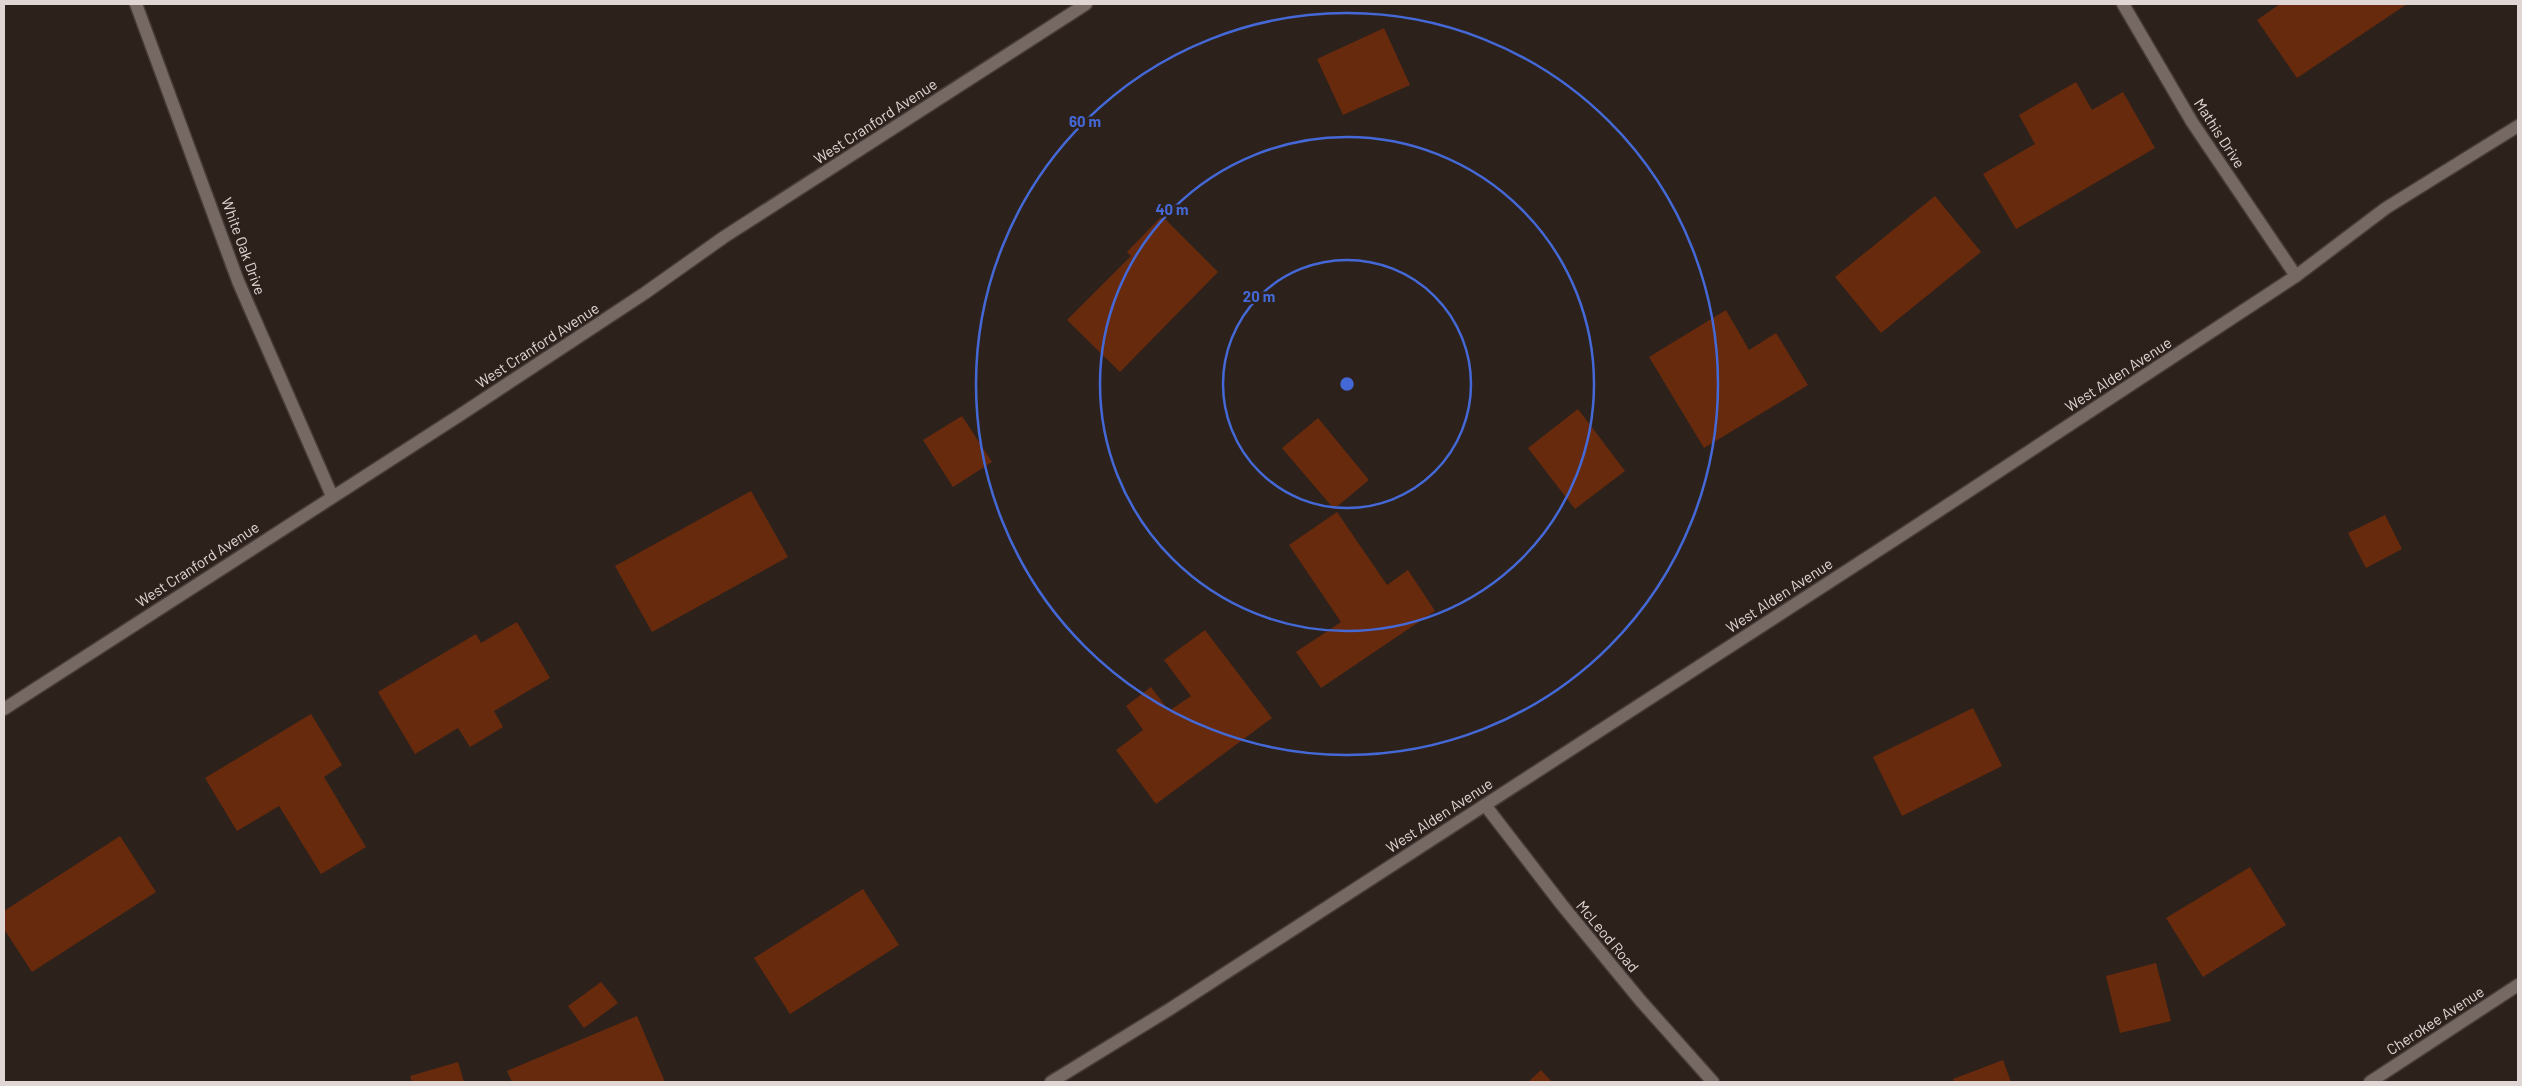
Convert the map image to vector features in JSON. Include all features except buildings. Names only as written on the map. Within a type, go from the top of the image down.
[{"type":"street","name":"White Oak Drive","points":[[136,4],[238,281],[332,496]]},
{"type":"street","name":"West Cranford Avenue","points":[[4,709],[460,415],[645,293],[724,237],[1086,4]]},
{"type":"street","name":"Mathis Drive","points":[[2123,4],[2192,122],[2296,276]]},
{"type":"street","name":"West Alden Avenue","points":[[1051,1082],[1170,1010],[1485,805],[2296,276],[2386,208],[2518,126]]},
{"type":"street","name":"McLeod Road","points":[[1485,805],[1562,905],[1640,1000],[1713,1082]]},
{"type":"street","name":"Cherokee Avenue","points":[[2370,1082],[2518,985]]}]
